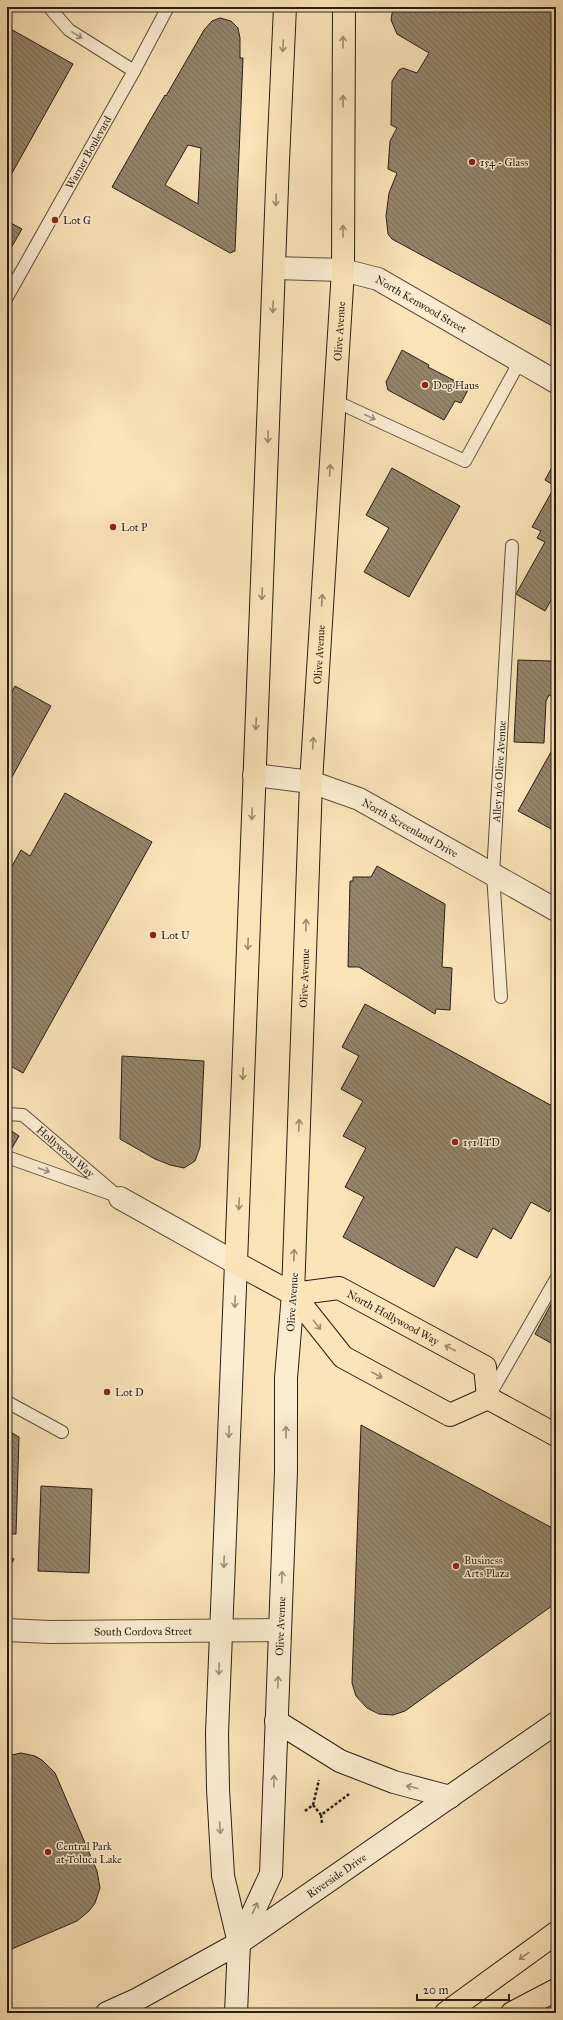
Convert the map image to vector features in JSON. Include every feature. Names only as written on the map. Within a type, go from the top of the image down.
[{"type":"main road","name":"Olive Avenue","points":[[236,2013],[239,1943],[224,1884],[218,1789],[217,1733],[285,7]]},
{"type":"main road","name":"Olive Avenue","points":[[239,1943],[271,1874],[286,1471],[286,1378],[293,1294],[311,782],[343,270],[344,7]]},
{"type":"main road","name":"North Kenwood Street","points":[[274,268],[343,270],[378,279],[556,382]]},
{"type":"main road","name":"North Screenland Drive","points":[[254,775],[311,782],[359,799],[556,910]]},
{"type":"main road","name":"Hollywood Way","points":[[120,1198],[236,1263]]},
{"type":"main road","points":[[236,1263],[293,1294],[343,1357],[443,1412],[450,1415],[488,1398],[556,1435]]},
{"type":"main road","name":"North Hollywood Way","points":[[293,1294],[339,1288],[343,1290],[485,1367],[488,1398]]},
{"type":"main road","name":"South Cordova Street","points":[[8,1633],[280,1630]]},
{"type":"main road","points":[[276,1721],[340,1761],[394,1782],[450,1797]]},
{"type":"main road","name":"Riverside Drive","points":[[107,2013],[136,2000],[239,1943],[315,1888],[556,1723]]},
{"type":"main road","points":[[446,2013],[556,1933]]},
{"type":"main road","points":[[512,2013],[556,1990]]},
{"type":"lane","points":[[50,7],[69,30],[134,71]]},
{"type":"lane","name":"Warner Boulevard","points":[[7,297],[134,71],[168,7]]},
{"type":"lane","points":[[334,401],[465,461],[520,361]]},
{"type":"lane","name":"Alley n/o Olive Avenue","points":[[501,997],[493,874],[512,546]]},
{"type":"lane","name":"Hollywood Way","points":[[7,1114],[23,1115],[120,1198]]},
{"type":"lane","name":"Hollywood Way","points":[[7,1157],[120,1198]]},
{"type":"lane","points":[[488,1398],[556,1279]]},
{"type":"lane","points":[[7,1402],[62,1432]]},
{"type":"path","points":[[305,1811],[313,1805],[319,1777]]},
{"type":"path","points":[[321,1814],[351,1793]]},
{"type":"path","points":[[313,1805],[321,1814],[322,1823]]},
{"type":"building","name":"154 - Glass","points":[[393,7],[556,7],[556,328],[392,239],[388,234],[386,216],[389,193],[397,173],[388,169],[390,141],[397,128],[391,125],[392,81],[399,70],[403,68],[417,73],[429,53],[397,34],[391,20]]},
{"type":"building","points":[[220,18],[231,21],[238,28],[240,38],[240,58],[243,58],[235,251],[230,253],[112,187],[204,30],[212,21]],"holes":[[[188,145],[201,148],[198,204],[165,185]]]},
{"type":"building","points":[[7,27],[73,64],[7,182]]},
{"type":"building","points":[[7,221],[22,229],[7,255]]},
{"type":"building","name":"Dog Haus","points":[[402,350],[429,365],[428,367],[469,388],[461,403],[455,401],[444,420],[388,390],[386,382]]},
{"type":"building","points":[[556,460],[556,591],[545,611],[516,594],[545,542],[537,538],[541,531],[532,527],[555,486],[545,480]]},
{"type":"building","points":[[392,468],[460,506],[409,597],[364,572],[389,528],[366,515]]},
{"type":"building","points":[[518,660],[550,661],[556,664],[556,678],[553,683],[556,685],[556,699],[549,695],[546,701],[544,743],[514,742]]},
{"type":"building","points":[[15,686],[51,706],[7,786],[7,701]]},
{"type":"building","points":[[556,743],[556,830],[555,831],[518,811]]},
{"type":"building","points":[[65,793],[152,842],[23,1073],[7,1064],[7,875],[21,850],[30,856]]},
{"type":"building","points":[[377,866],[445,904],[442,967],[452,968],[450,1010],[436,1009],[435,1014],[359,967],[348,967],[350,881],[353,881],[353,877],[371,877]]},
{"type":"building","name":"151 ITD","points":[[365,1004],[556,1108],[556,1199],[549,1212],[531,1202],[511,1239],[493,1228],[477,1258],[456,1247],[434,1287],[343,1237],[364,1197],[345,1187],[366,1148],[343,1136],[363,1101],[341,1089],[359,1056],[342,1047]]},
{"type":"building","points":[[122,1056],[204,1061],[200,1147],[195,1161],[184,1168],[170,1165],[155,1159],[120,1139]]},
{"type":"building","points":[[7,1128],[19,1136],[12,1148],[7,1145]]},
{"type":"building","points":[[556,1295],[556,1346],[535,1334]]},
{"type":"building","name":"Business Arts Plaza","points":[[361,1425],[556,1530],[556,1603],[405,1711],[393,1715],[379,1714],[367,1708],[356,1696],[352,1683]]},
{"type":"building","points":[[7,1430],[19,1437],[16,1534],[11,1534],[10,1536],[7,1536]]},
{"type":"building","points":[[41,1486],[92,1489],[89,1573],[38,1571]]},
{"type":"building","points":[[7,1555],[14,1559],[7,1571]]},
{"type":"building","name":"Central Park at Toluca Lake","points":[[21,1753],[35,1756],[42,1760],[55,1773],[97,1871],[100,1888],[95,1903],[89,1911],[77,1921],[7,1951],[7,1756]]},
{"type":"place","name":"154 - Glass","points":[[472,162]]},
{"type":"place","name":"Lot G","points":[[55,220]]},
{"type":"place","name":"Dog Haus","points":[[425,385]]},
{"type":"place","name":"Lot P","points":[[113,527]]},
{"type":"place","name":"Lot U","points":[[153,935]]},
{"type":"place","name":"151 ITD","points":[[455,1142]]},
{"type":"place","name":"Lot D","points":[[107,1392]]},
{"type":"place","name":"Business Arts Plaza","points":[[456,1566]]},
{"type":"place","name":"Central Park at Toluca Lake","points":[[48,1852]]}]
